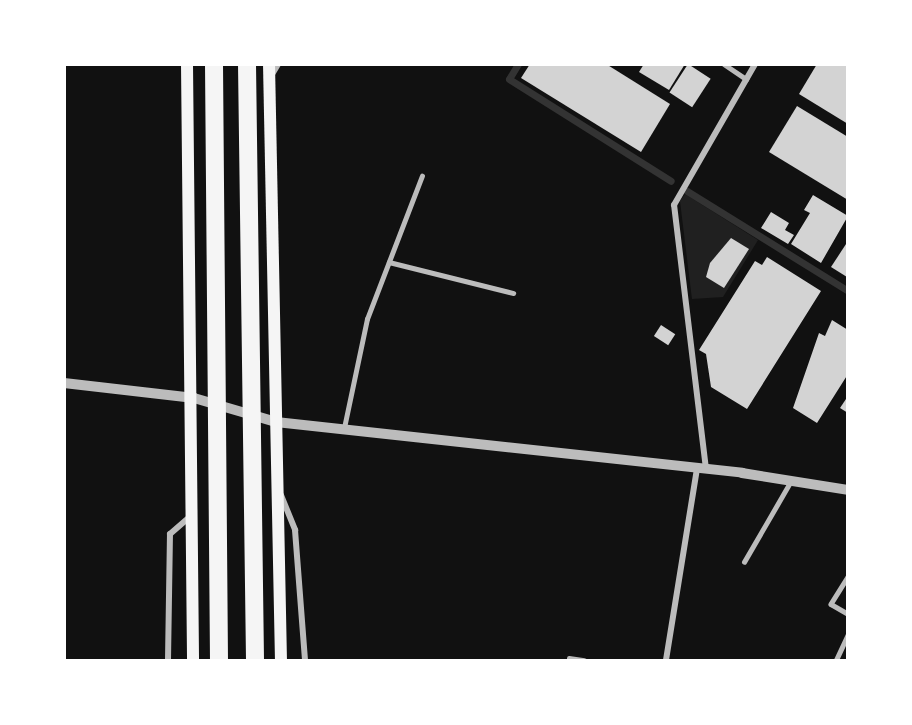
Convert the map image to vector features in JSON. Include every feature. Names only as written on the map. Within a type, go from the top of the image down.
[{"type":"highway","points":[[213,64],[219,660]]},
{"type":"highway","points":[[247,64],[255,660]]},
{"type":"main road","points":[[187,64],[194,398],[193,660]]},
{"type":"main road","points":[[269,64],[281,660]]},
{"type":"street","points":[[666,660],[701,469],[674,205],[755,64]]},
{"type":"street","points":[[64,383],[194,398],[276,422],[701,469],[792,480],[848,490]]},
{"type":"street","points":[[278,487],[295,530],[305,660]]},
{"type":"street","points":[[168,660],[170,534],[193,513]]},
{"type":"lane","points":[[269,78],[278,64]]},
{"type":"lane","points":[[724,64],[746,79]]},
{"type":"lane","points":[[344,429],[367,319],[422,176]]},
{"type":"lane","points":[[389,262],[513,292]]},
{"type":"lane","points":[[744,562],[792,480]]},
{"type":"lane","points":[[848,577],[831,604],[848,614]]},
{"type":"lane","points":[[836,660],[848,634]]},
{"type":"lane","points":[[569,658],[584,660]]},
{"type":"shaded area","points":[[685,194],[758,240],[723,297],[692,299],[680,201]]},
{"type":"building","points":[[530,64],[606,64],[670,104],[641,152],[521,78]]},
{"type":"building","points":[[644,64],[685,64],[669,90],[639,72]]},
{"type":"building","points":[[688,64],[711,79],[692,107],[669,93]]},
{"type":"building","points":[[817,64],[848,64],[848,124],[799,94]]},
{"type":"building","points":[[797,106],[848,137],[848,200],[769,152]]},
{"type":"building","points":[[813,195],[848,216],[821,263],[791,244],[810,213],[804,210]]},
{"type":"building","points":[[771,212],[789,223],[785,230],[794,235],[788,244],[761,228]]},
{"type":"building","points":[[731,238],[749,249],[724,288],[706,277],[710,263]]},
{"type":"building","points":[[848,241],[848,275],[847,277],[831,267]]},
{"type":"building","points":[[767,257],[821,291],[747,409],[711,387],[706,354],[699,350],[755,261],[762,265]]},
{"type":"building","points":[[832,320],[848,330],[848,374],[817,423],[793,408],[819,333],[825,336]]},
{"type":"building","points":[[661,325],[675,334],[668,345],[654,336]]},
{"type":"building","points":[[848,396],[848,413],[840,408]]},
{"type":"waterway","points":[[518,64],[509,79],[671,181]]},
{"type":"waterway","points":[[687,191],[848,291]]}]
